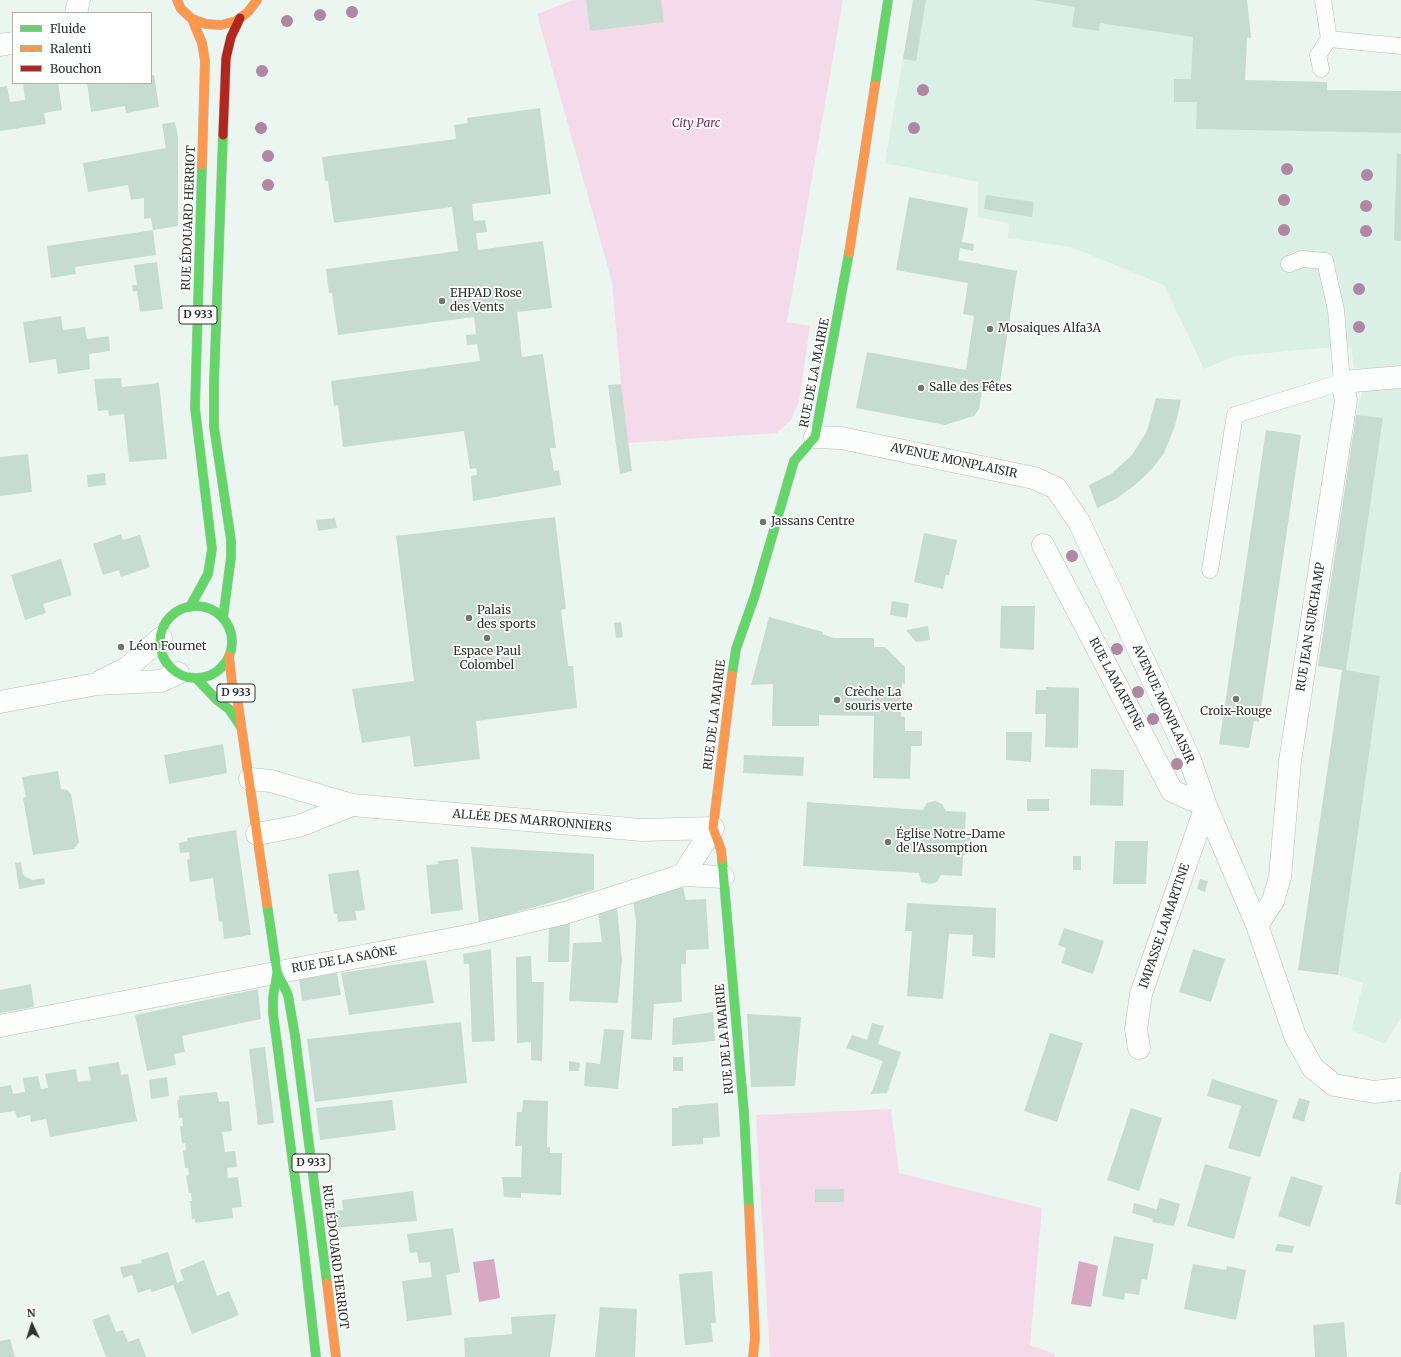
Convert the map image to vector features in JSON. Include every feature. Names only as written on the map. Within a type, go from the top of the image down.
[{"type":"main road","points":[[180,7],[206,24],[221,25],[236,21],[248,12],[257,0]]},
{"type":"main road","name":"RUE DE LA MAIRIE","points":[[753,1357],[755,1338],[744,1113],[724,877],[721,850],[713,828],[727,704],[736,649],[755,595],[794,461],[815,437],[845,282],[888,0]]},
{"type":"main road","name":"RUE ÉDOUARD HERRIOT","points":[[180,7],[202,43],[205,61],[195,408],[212,549],[208,574],[190,607]]},
{"type":"main road","name":"D 933","points":[[223,618],[231,557],[230,540],[214,427],[214,382],[226,58],[231,38],[240,18]]},
{"type":"main road","points":[[190,607],[205,607],[223,618],[228,625],[232,640],[229,656],[226,662],[216,672],[210,675],[187,675],[164,658],[161,649],[161,638],[167,621],[181,610],[190,607]]},
{"type":"main road","name":"D 933","points":[[229,656],[232,683],[237,697],[250,779],[277,972],[273,998],[273,1013],[301,1224],[316,1357]]},
{"type":"main road","name":"D 933","points":[[187,675],[229,709],[242,730]]},
{"type":"main road","name":"RUE ÉDOUARD HERRIOT","points":[[277,972],[288,995],[295,1036],[336,1357]]},
{"type":"street","points":[[76,12],[79,0]]},
{"type":"street","points":[[0,45],[12,43]]},
{"type":"street","points":[[1342,382],[1401,377]]},
{"type":"street","name":"RUE JEAN SURCHAMP","points":[[1257,925],[1273,901],[1280,878],[1290,761],[1346,400],[1342,382]]},
{"type":"street","name":"AVENUE MONPLAISIR","points":[[815,437],[840,438],[1034,478],[1056,488],[1080,522],[1190,760],[1206,806],[1257,925],[1295,1036],[1313,1068],[1334,1085],[1374,1092],[1401,1089]]},
{"type":"street","name":"RUE LAMARTINE","points":[[1043,544],[1172,791],[1206,806]]},
{"type":"street","points":[[97,684],[127,668],[161,638]]},
{"type":"street","points":[[0,702],[97,684],[161,680],[187,675]]},
{"type":"street","name":"ALLÉE DES MARRONNIERS","points":[[250,779],[271,781],[352,805],[642,830],[713,828]]},
{"type":"street","name":"ALLÉE DES MARRONNIERS","points":[[257,834],[299,826],[352,805]]},
{"type":"street","name":"IMPASSE LAMARTINE","points":[[1140,1048],[1136,1029],[1141,994],[1206,806]]},
{"type":"street","points":[[683,875],[713,828]]},
{"type":"street","name":"RUE DE LA SAÔNE","points":[[0,1026],[277,972],[358,959],[472,935],[565,913],[683,875],[724,877]]},
{"type":"lane","points":[[1321,69],[1318,55],[1329,39],[1323,0]]},
{"type":"lane","points":[[1329,39],[1401,46]]},
{"type":"lane","points":[[1210,570],[1235,415],[1342,382],[1336,310],[1325,262],[1302,259],[1290,264]]},
{"type":"shaded area","points":[[913,0],[1247,0],[1251,38],[1247,38],[1245,80],[1327,82],[1327,90],[1401,91],[1401,370],[1354,368],[1351,348],[1320,348],[1235,356],[1204,369],[1164,285],[1071,247],[1008,238],[1009,223],[978,217],[978,182],[885,163]]},
{"type":"shaded area","points":[[1401,386],[1401,1018],[1385,1044],[1352,1030],[1363,983],[1338,975],[1380,676],[1346,670],[1383,419],[1356,415],[1363,388]]},
{"type":"shaded area","points":[[494,1259],[500,1298],[479,1302],[473,1262]]},
{"type":"shaded area","points":[[1079,1261],[1098,1266],[1091,1307],[1071,1304]]},
{"type":"green space","name":"City Parc","points":[[573,0],[843,0],[787,322],[810,326],[799,401],[791,420],[777,433],[628,443],[612,282],[537,14]]},
{"type":"green space","points":[[891,1109],[899,1173],[1042,1208],[1030,1345],[1055,1354],[1055,1357],[770,1357],[756,1115]]},
{"type":"building","points":[[586,0],[661,0],[664,22],[590,31]]},
{"type":"building","points":[[913,0],[926,0],[916,61],[903,59]]},
{"type":"building","points":[[1032,0],[1247,0],[1251,38],[1247,37],[1245,80],[1327,82],[1327,90],[1401,91],[1401,133],[1196,129],[1197,102],[1174,102],[1174,79],[1191,79],[1193,37],[1100,23],[1099,31],[1072,27],[1075,7]]},
{"type":"building","points":[[152,75],[154,75],[159,107],[126,113],[125,106],[91,112],[87,84],[152,84]]},
{"type":"building","points":[[23,84],[58,84],[62,110],[44,113],[46,124],[0,131],[0,87],[7,86],[10,102],[25,100]]},
{"type":"building","name":"EHPAD Rose des Vents","points":[[540,108],[551,194],[472,204],[474,221],[485,220],[487,232],[476,233],[478,250],[543,241],[552,308],[517,312],[522,357],[543,354],[556,448],[550,448],[554,471],[559,470],[561,485],[473,501],[471,476],[477,475],[476,468],[470,469],[464,431],[343,447],[338,405],[334,406],[331,381],[480,361],[477,344],[467,345],[466,335],[476,334],[474,317],[338,335],[332,293],[329,293],[326,269],[458,251],[452,207],[334,223],[328,181],[325,181],[322,157],[456,139],[454,125],[468,123],[467,118]]},
{"type":"building","points":[[175,122],[178,136],[178,226],[153,230],[151,218],[144,219],[144,198],[131,200],[128,185],[88,192],[83,163],[166,148],[162,124]]},
{"type":"building","points":[[1397,154],[1401,154],[1401,241],[1394,240]]},
{"type":"building","points":[[986,195],[1034,202],[1032,217],[984,209]]},
{"type":"building","points":[[909,197],[968,208],[962,242],[974,244],[973,251],[960,248],[958,260],[1017,271],[999,389],[983,386],[979,409],[974,416],[945,425],[856,408],[867,352],[966,370],[974,316],[963,314],[968,283],[896,270]]},
{"type":"building","points":[[153,230],[156,255],[75,267],[76,274],[51,278],[47,246]]},
{"type":"building","points":[[157,262],[163,309],[140,312],[137,291],[133,292],[132,285],[137,285],[134,265]]},
{"type":"building","points":[[61,316],[63,330],[85,327],[87,339],[109,336],[110,351],[89,354],[90,369],[58,374],[56,359],[29,363],[23,322]]},
{"type":"building","points":[[121,378],[122,387],[159,383],[167,459],[129,462],[124,414],[109,416],[108,410],[98,411],[94,379]]},
{"type":"building","points":[[621,384],[632,471],[620,474],[608,385]]},
{"type":"building","points":[[1156,398],[1181,400],[1175,426],[1164,453],[1152,469],[1135,485],[1116,499],[1097,508],[1089,485],[1111,474],[1132,455],[1147,431]]},
{"type":"building","points":[[1356,415],[1383,418],[1346,670],[1380,676],[1338,975],[1298,970],[1342,670],[1318,666]]},
{"type":"building","points":[[1266,430],[1301,435],[1259,722],[1254,721],[1249,748],[1219,744]]},
{"type":"building","points":[[28,454],[32,492],[0,496],[0,457]]},
{"type":"building","points":[[105,473],[106,485],[88,487],[87,475]]},
{"type":"building","name":"Espace Paul Colombel","points":[[555,517],[566,609],[561,610],[568,666],[573,666],[577,708],[476,721],[480,759],[414,767],[410,736],[362,743],[352,689],[414,681],[396,536]]},
{"type":"building","points":[[335,518],[337,528],[318,531],[316,520]]},
{"type":"building","points":[[924,533],[957,540],[949,575],[946,575],[943,589],[914,582]]},
{"type":"building","points":[[121,534],[123,540],[140,535],[150,567],[121,577],[119,570],[103,575],[93,544]]},
{"type":"building","points":[[61,559],[72,595],[43,604],[46,613],[25,620],[11,575]]},
{"type":"building","points":[[892,601],[909,604],[907,618],[890,615]]},
{"type":"building","points":[[1001,606],[1035,606],[1034,650],[1000,648]]},
{"type":"building","name":"Crèche La souris verte","points":[[769,617],[823,632],[822,634],[834,638],[874,638],[874,647],[885,647],[905,667],[905,684],[902,683],[901,716],[905,717],[905,731],[922,731],[922,746],[911,746],[910,779],[873,778],[874,716],[819,715],[819,726],[772,726],[773,684],[751,685]]},
{"type":"building","points":[[621,622],[623,637],[616,638],[614,623]]},
{"type":"building","points":[[928,626],[930,640],[916,642],[906,630]]},
{"type":"building","points":[[1046,687],[1079,688],[1078,748],[1045,747],[1046,714],[1035,714],[1036,690],[1046,690]]},
{"type":"building","points":[[1006,732],[1032,732],[1031,762],[1006,760]]},
{"type":"building","points":[[223,744],[227,773],[169,784],[164,755]]},
{"type":"building","points":[[744,755],[804,757],[803,776],[743,773]]},
{"type":"building","points":[[1091,769],[1124,770],[1123,806],[1090,805]]},
{"type":"building","points":[[58,771],[61,789],[67,790],[71,794],[79,842],[74,849],[33,855],[23,798],[26,797],[22,777]]},
{"type":"building","points":[[1027,799],[1049,799],[1049,811],[1027,811]]},
{"type":"building","name":"Église Notre-Dame de l'Assomption","points":[[935,801],[942,804],[946,811],[966,812],[965,830],[970,836],[972,844],[969,852],[963,856],[962,876],[941,875],[937,882],[930,884],[921,882],[919,873],[803,866],[807,802],[923,810],[927,803]]},
{"type":"building","points":[[236,830],[251,935],[224,939],[222,921],[219,922],[213,878],[190,882],[187,860],[190,859],[189,852],[180,853],[179,843],[188,841],[187,838]]},
{"type":"building","points":[[1115,841],[1148,841],[1146,884],[1113,884]]},
{"type":"building","points":[[471,847],[594,854],[594,890],[479,923]]},
{"type":"building","points":[[1073,856],[1081,856],[1081,870],[1073,870]]},
{"type":"building","points":[[458,859],[463,910],[431,914],[426,865],[438,864],[438,861]]},
{"type":"building","points":[[21,862],[23,875],[32,880],[44,878],[45,884],[19,889],[15,863]]},
{"type":"building","points":[[359,870],[365,910],[355,911],[357,920],[338,922],[337,914],[334,914],[328,874]]},
{"type":"building","points":[[1200,879],[1208,881],[1205,892],[1197,889]]},
{"type":"building","points":[[683,887],[686,900],[706,899],[709,949],[686,950],[686,964],[681,964],[682,1002],[654,1004],[652,1040],[631,1039],[636,921],[633,901]]},
{"type":"building","points":[[907,903],[996,908],[995,958],[972,956],[973,935],[949,934],[943,999],[907,996],[912,931],[905,931]]},
{"type":"building","points":[[617,906],[622,960],[618,1003],[569,1001],[573,943],[602,942],[598,911]]},
{"type":"building","points":[[570,921],[569,962],[548,962],[549,926]]},
{"type":"building","points":[[1064,928],[1104,941],[1093,974],[1061,963],[1066,948],[1058,945]]},
{"type":"building","points":[[491,949],[495,1041],[472,1042],[469,964],[464,964],[463,954]]},
{"type":"building","points":[[1193,949],[1225,959],[1211,1002],[1179,992]]},
{"type":"building","points":[[531,956],[532,982],[544,982],[542,1061],[531,1060],[531,1042],[517,1043],[516,957]]},
{"type":"building","points":[[426,960],[434,1003],[349,1015],[341,973]]},
{"type":"building","points":[[337,973],[341,995],[302,1001],[299,979]]},
{"type":"building","points":[[31,984],[34,1007],[0,1013],[0,990]]},
{"type":"building","points":[[258,989],[261,1019],[182,1036],[185,1052],[174,1054],[176,1065],[147,1071],[135,1015]]},
{"type":"building","points":[[713,1012],[715,1041],[672,1045],[673,1018]]},
{"type":"building","points":[[747,1014],[801,1017],[795,1086],[751,1087]]},
{"type":"building","points":[[461,1022],[467,1083],[315,1102],[307,1039]]},
{"type":"building","points":[[872,1023],[884,1026],[878,1044],[901,1052],[887,1093],[871,1094],[883,1061],[846,1048],[852,1035],[867,1040]]},
{"type":"building","points":[[604,1029],[624,1030],[618,1089],[584,1086],[586,1062],[600,1064]]},
{"type":"building","points":[[1050,1033],[1083,1043],[1057,1122],[1024,1111]]},
{"type":"building","points":[[265,1047],[274,1123],[258,1125],[249,1049]]},
{"type":"building","points":[[673,1057],[683,1057],[683,1071],[673,1071]]},
{"type":"building","points":[[569,1061],[580,1063],[579,1071],[569,1071]]},
{"type":"building","points":[[119,1062],[121,1075],[128,1074],[137,1121],[50,1137],[46,1119],[31,1122],[30,1115],[17,1118],[15,1111],[0,1113],[0,1087],[11,1085],[13,1094],[25,1092],[23,1078],[38,1076],[41,1089],[48,1088],[45,1074],[76,1069],[78,1082],[91,1080],[88,1067]]},
{"type":"building","points":[[167,1077],[169,1096],[151,1099],[149,1080]]},
{"type":"building","points":[[1212,1079],[1278,1100],[1260,1157],[1228,1148],[1241,1106],[1207,1096]]},
{"type":"building","points":[[217,1092],[219,1102],[229,1101],[232,1131],[222,1132],[225,1152],[235,1151],[237,1167],[227,1168],[228,1178],[238,1177],[242,1207],[232,1208],[233,1218],[195,1223],[195,1219],[192,1219],[190,1201],[192,1201],[191,1193],[189,1193],[186,1176],[189,1175],[188,1168],[185,1168],[183,1151],[186,1150],[185,1143],[182,1144],[180,1126],[183,1126],[182,1118],[179,1118],[177,1100],[179,1100],[179,1096]]},
{"type":"building","points":[[1299,1098],[1310,1101],[1304,1122],[1292,1118]]},
{"type":"building","points":[[392,1100],[396,1130],[320,1140],[316,1108]]},
{"type":"building","points":[[523,1100],[548,1101],[547,1147],[550,1147],[550,1153],[562,1153],[561,1195],[521,1193],[521,1198],[504,1197],[502,1177],[521,1177],[522,1146],[515,1146],[517,1112],[522,1112]]},
{"type":"building","points":[[718,1103],[720,1137],[703,1138],[703,1144],[672,1146],[672,1108],[679,1108],[679,1106]]},
{"type":"building","points":[[1131,1108],[1162,1118],[1139,1191],[1107,1180]]},
{"type":"building","points":[[1205,1164],[1251,1177],[1234,1239],[1187,1226]]},
{"type":"building","points":[[1401,1172],[1401,1205],[1395,1204]]},
{"type":"building","points":[[1291,1176],[1323,1186],[1310,1227],[1278,1216]]},
{"type":"building","points":[[815,1189],[844,1189],[844,1202],[815,1202]]},
{"type":"building","points":[[413,1191],[417,1221],[332,1228],[330,1212],[343,1210],[342,1200]]},
{"type":"building","points":[[1160,1198],[1180,1204],[1174,1226],[1152,1222],[1153,1219],[1132,1213],[1134,1203],[1156,1209],[1155,1214]]},
{"type":"building","points":[[453,1228],[460,1272],[446,1275],[452,1315],[407,1321],[402,1281],[432,1277],[430,1262],[419,1263],[417,1252],[410,1253],[407,1234]]},
{"type":"building","points":[[1114,1236],[1154,1244],[1147,1280],[1142,1279],[1139,1295],[1125,1293],[1124,1300],[1102,1296]]},
{"type":"building","points":[[1277,1244],[1294,1246],[1292,1253],[1275,1251]]},
{"type":"building","points":[[168,1252],[177,1283],[184,1280],[180,1270],[204,1260],[217,1296],[229,1291],[239,1315],[192,1334],[173,1285],[152,1292],[150,1289],[138,1293],[132,1275],[123,1278],[120,1267],[142,1263],[141,1260]]},
{"type":"building","points":[[1193,1264],[1226,1270],[1227,1266],[1246,1270],[1236,1320],[1184,1309]]},
{"type":"building","points":[[712,1271],[716,1323],[711,1323],[713,1342],[685,1345],[679,1274]]},
{"type":"building","points":[[600,1307],[637,1309],[635,1357],[595,1357]]},
{"type":"building","points":[[109,1314],[116,1332],[123,1330],[128,1342],[139,1338],[146,1357],[106,1357],[92,1320]]},
{"type":"building","points":[[556,1314],[550,1357],[465,1357],[464,1338],[512,1334],[511,1317]]},
{"type":"building","points":[[1344,1322],[1347,1357],[1315,1357],[1313,1325]]},
{"type":"building","points":[[10,1339],[15,1357],[0,1357],[0,1341]]},
{"type":"traffic: fast","points":[[875,85],[888,0]]},
{"type":"traffic: fast","points":[[223,135],[214,382],[214,427],[231,540],[231,557],[223,618]]},
{"type":"traffic: fast","points":[[190,607],[208,574],[212,549],[195,408],[202,165]]},
{"type":"traffic: fast","points":[[732,675],[736,649],[755,595],[794,461],[815,437],[849,253]]},
{"type":"traffic: fast","points":[[196,606],[216,612],[226,622],[232,642],[226,662],[216,672],[196,678],[176,672],[166,662],[160,642],[166,622],[176,612],[196,606]]},
{"type":"traffic: fast","points":[[196,678],[217,700],[229,709],[241,727]]},
{"type":"traffic: fast","points":[[722,859],[744,1113],[749,1208]]},
{"type":"traffic: fast","points":[[267,904],[277,972],[273,998],[273,1013],[301,1224],[316,1357]]},
{"type":"traffic: fast","points":[[277,972],[288,995],[295,1036],[327,1283]]},
{"type":"traffic: slow","points":[[177,0],[181,9],[192,19],[206,24],[221,25],[236,21],[248,12],[257,0]]},
{"type":"traffic: slow","points":[[192,19],[202,43],[205,61],[202,165]]},
{"type":"traffic: slow","points":[[849,253],[875,85]]},
{"type":"traffic: slow","points":[[229,656],[232,683],[237,697],[267,904]]},
{"type":"traffic: slow","points":[[722,859],[721,850],[713,828],[732,675]]},
{"type":"traffic: slow","points":[[749,1208],[755,1338],[753,1357]]},
{"type":"traffic: slow","points":[[327,1283],[336,1357]]},
{"type":"traffic: jam","points":[[223,135],[226,58],[231,37],[240,18]]},
{"type":"place","name":"EHPAD Rose des Vents","points":[[442,301]]},
{"type":"place","name":"Mosaiques Alfa3A","points":[[990,329]]},
{"type":"place","name":"Salle des Fêtes","points":[[921,388]]},
{"type":"place","name":"Jassans Centre","points":[[763,522]]},
{"type":"place","name":"Palais des sports","points":[[469,618]]},
{"type":"place","name":"Espace Paul Colombel","points":[[487,638]]},
{"type":"place","name":"Léon Fournet","points":[[121,647]]},
{"type":"place","name":"Croix-Rouge","points":[[1236,699]]},
{"type":"place","name":"Crèche La souris verte","points":[[837,700]]},
{"type":"place","name":"Église Notre-Dame de l'Assomption","points":[[888,842]]}]
